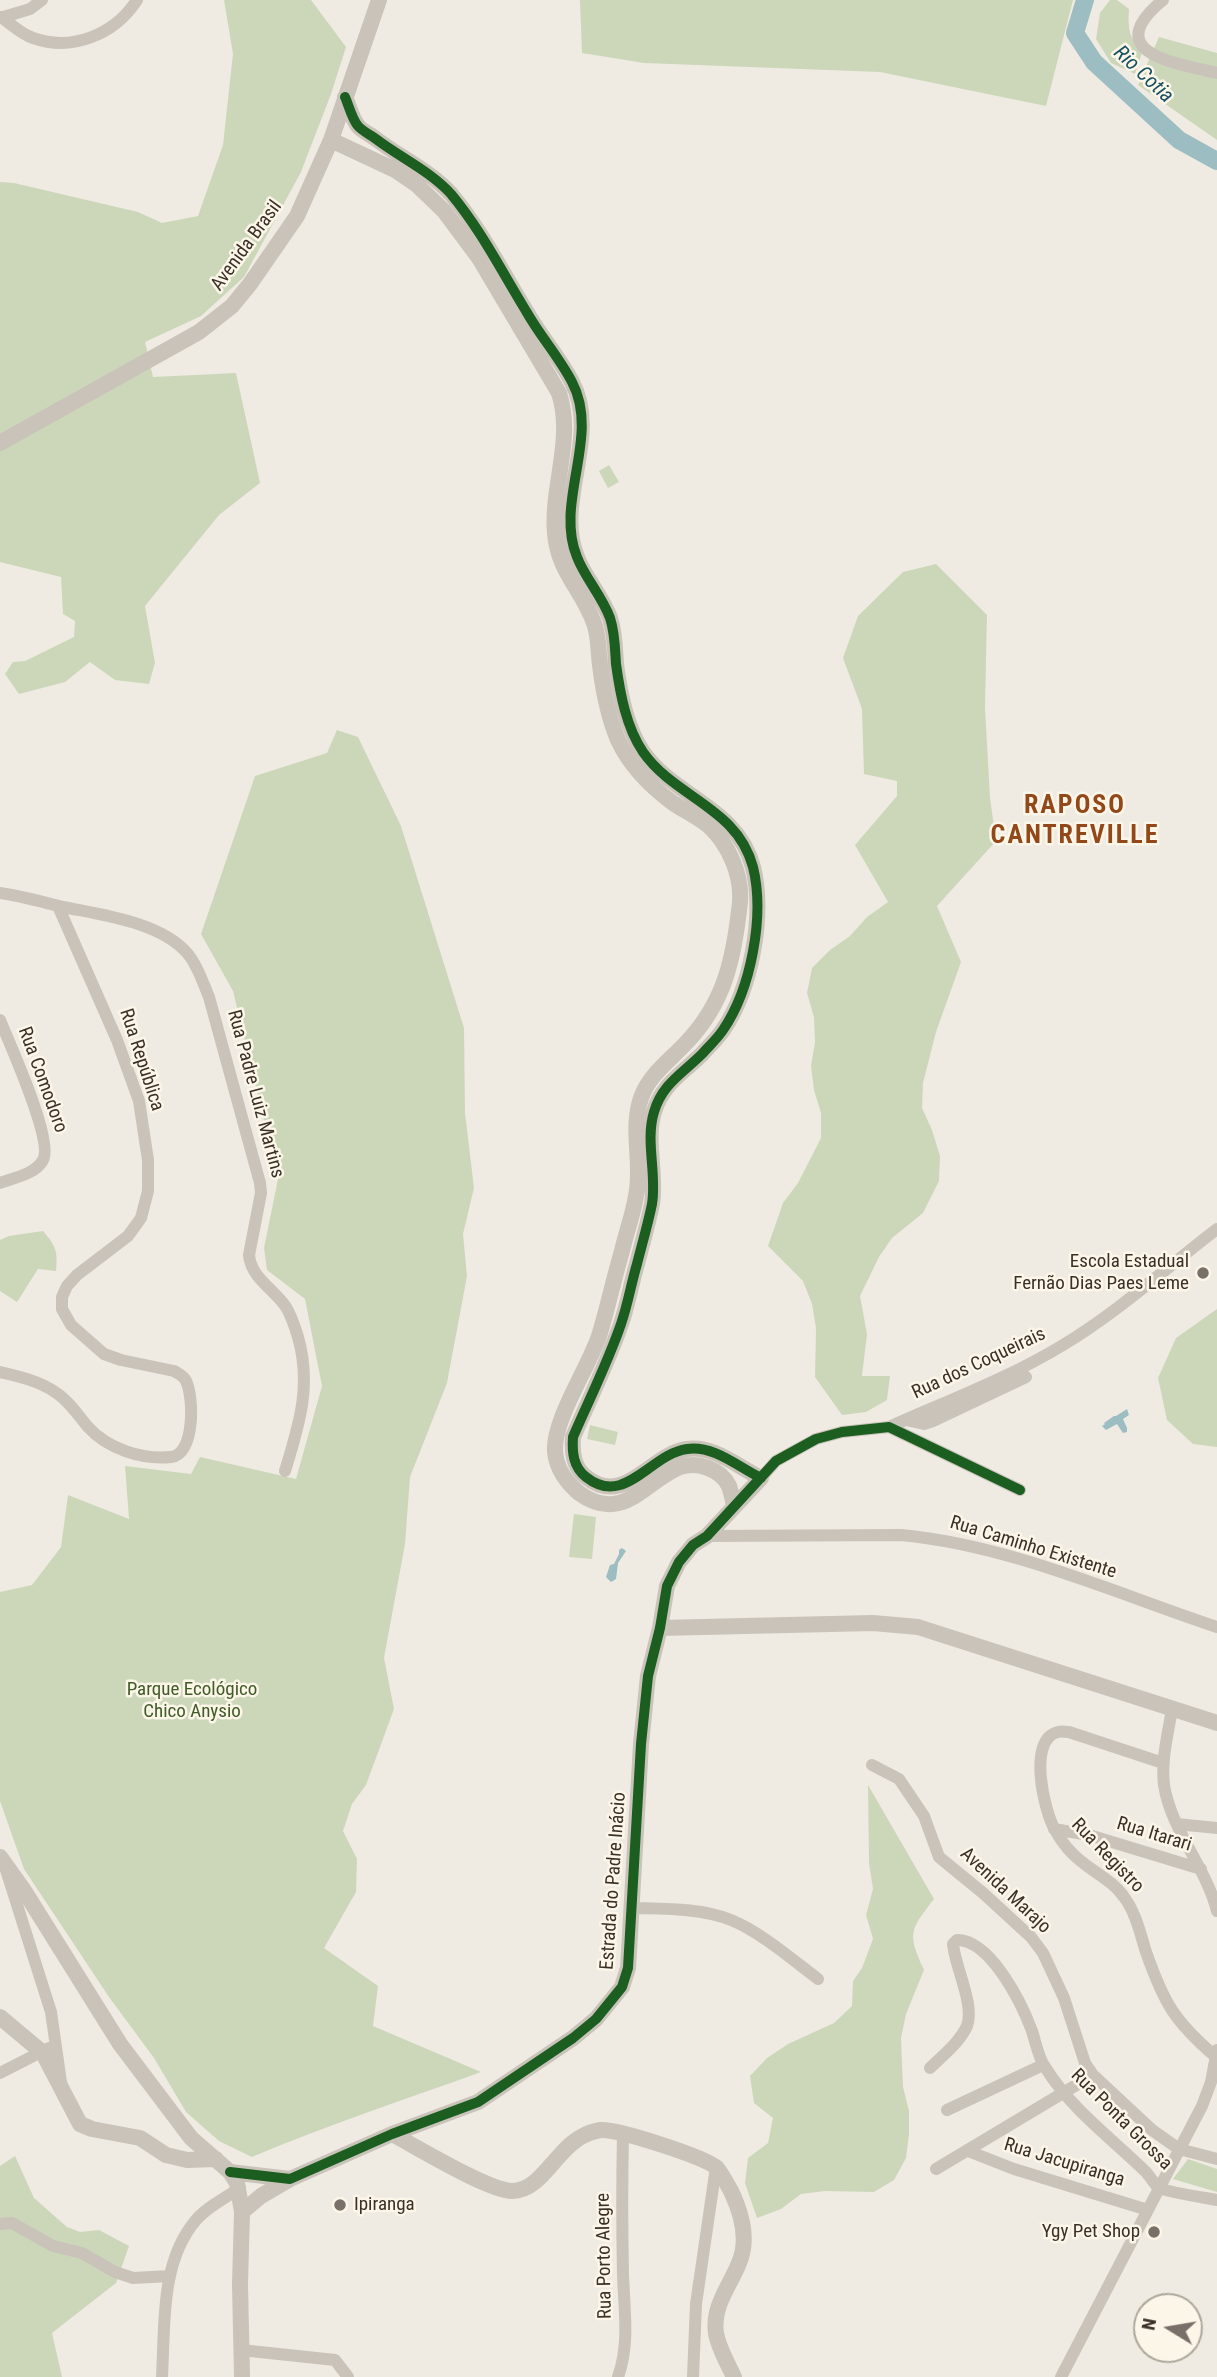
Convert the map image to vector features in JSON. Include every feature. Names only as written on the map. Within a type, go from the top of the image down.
[{"type":"street","points":[[0,17],[30,9],[42,0]]},
{"type":"street","points":[[0,17],[32,38],[73,43],[94,37],[111,28],[137,0]]},
{"type":"street","name":"Avenida Brasil","points":[[0,443],[199,332],[232,306],[297,216],[331,139],[379,0]]},
{"type":"street","points":[[1163,0],[1139,24],[1138,32],[1143,46],[1149,54],[1168,61],[1217,73]]},
{"type":"street","points":[[345,97],[357,125],[393,152],[424,170],[449,193],[496,259],[565,410],[566,427],[554,517],[557,549],[563,568],[594,623],[605,702],[618,739],[637,757],[648,782],[708,826],[724,844],[758,900],[748,973],[736,1004],[723,1030],[699,1057],[664,1089],[654,1110],[651,1159],[653,1199],[622,1321],[573,1437],[572,1450],[575,1463],[582,1474],[603,1494],[619,1503],[636,1497],[670,1473],[690,1465],[710,1469],[723,1476],[734,1506]]},
{"type":"street","points":[[331,139],[395,170],[417,185],[444,211],[523,320]]},
{"type":"street","points":[[748,883],[733,953],[709,1017],[650,1079],[641,1097],[637,1117],[637,1192],[599,1337],[556,1434],[555,1452],[560,1469],[570,1485],[584,1496],[603,1494],[629,1482],[674,1452],[689,1448],[718,1454],[761,1478]]},
{"type":"street","name":"Rua Padre Luiz Martins","points":[[0,893],[116,918],[157,931],[187,953],[198,970],[209,998],[260,1183],[261,1193],[249,1255],[250,1264],[293,1319],[302,1350],[305,1391],[301,1418],[285,1471]]},
{"type":"street","name":"Rua República","points":[[0,1372],[57,1392],[104,1442],[119,1449],[148,1456],[175,1457],[185,1445],[192,1422],[192,1403],[187,1382],[182,1375],[104,1354],[71,1325],[62,1310],[62,1297],[67,1286],[77,1275],[128,1237],[141,1218],[148,1191],[148,1170],[139,1101],[117,1040],[58,906]]},
{"type":"street","name":"Rua Comodoro","points":[[0,1020],[43,1130],[46,1154],[39,1166],[0,1183]]},
{"type":"street","points":[[630,1219],[647,1223]]},
{"type":"street","name":"Rua dos Coqueirais","points":[[761,1478],[776,1461],[816,1439],[842,1432],[889,1427],[1020,1369],[1063,1346],[1112,1312],[1217,1229]]},
{"type":"street","points":[[906,1420],[923,1424],[933,1421],[1026,1377]]},
{"type":"street","points":[[889,1427],[1020,1490]]},
{"type":"street","points":[[729,1487],[744,1470]]},
{"type":"street","name":"Estrada do Padre Inácio","points":[[243,2211],[265,2193],[290,2179],[392,2134],[478,2102],[573,2038],[596,2019],[622,1987],[628,1968],[641,1744],[648,1676],[667,1586],[679,1562],[693,1545],[707,1536],[761,1478]]},
{"type":"street","name":"Rua Caminho Existente","points":[[707,1536],[901,1535],[957,1542],[1067,1575],[1217,1628]]},
{"type":"street","points":[[660,1628],[873,1623],[918,1627],[1217,1723]]},
{"type":"street","points":[[1172,1709],[1163,1763],[1165,1787],[1177,1824],[1212,1891],[1217,1911]]},
{"type":"street","name":"Rua Registro","points":[[1163,1763],[1069,1732],[1057,1732],[1047,1740],[1041,1752],[1040,1770],[1046,1806],[1054,1829],[1071,1852],[1123,1895],[1133,1912],[1146,1953],[1169,2007],[1190,2035],[1216,2053]]},
{"type":"street","name":"Avenida Marajo","points":[[872,1765],[899,1779],[924,1815],[939,1857],[1021,1928],[1043,1953],[1064,1998],[1085,2063],[1093,2075],[1152,2130],[1179,2149]]},
{"type":"street","points":[[1177,1824],[1217,1828]]},
{"type":"street","name":"Rua Itarari","points":[[1054,1829],[1089,1835],[1201,1869]]},
{"type":"street","points":[[2,1860],[51,2011],[62,2086],[67,2102],[80,2124],[92,2129],[109,2130],[140,2138],[166,2155],[187,2161],[216,2159]]},
{"type":"street","points":[[2,1860],[25,1892],[120,2045],[183,2129],[230,2172],[240,2188],[243,2211],[240,2284],[242,2377]]},
{"type":"street","points":[[633,1908],[709,1913],[732,1920],[818,1979]]},
{"type":"street","name":"Rua Ponta Grossa","points":[[930,2068],[958,2039],[967,2025],[970,2011],[957,1970],[953,1944],[962,1940],[973,1944],[990,1959],[1011,1985],[1025,2013],[1043,2065],[1063,2092],[1108,2139],[1146,2172],[1159,2188],[1217,2200]]},
{"type":"street","points":[[0,2017],[43,2053],[62,2086]]},
{"type":"street","points":[[0,2073],[43,2053],[51,2047],[54,2035]]},
{"type":"street","points":[[1061,2377],[1202,2106],[1211,2082],[1216,2053]]},
{"type":"street","points":[[947,2110],[1043,2065]]},
{"type":"street","points":[[936,2169],[1093,2075]]},
{"type":"street","points":[[392,2134],[492,2186],[511,2191],[527,2188],[539,2180],[568,2145],[584,2135],[601,2130],[623,2132],[716,2167],[739,2208],[743,2231],[740,2262],[718,2308],[716,2332],[734,2377]]},
{"type":"street","name":"Rua Porto Alegre","points":[[618,2377],[622,2367],[626,2318],[622,2254],[623,2132]]},
{"type":"street","points":[[1179,2149],[1217,2159]]},
{"type":"street","name":"Rua Jacupiranga","points":[[968,2151],[1014,2169],[1148,2210]]},
{"type":"street","points":[[693,2377],[696,2304],[716,2167]]},
{"type":"street","points":[[230,2172],[290,2179]]},
{"type":"street","points":[[261,2176],[265,2193]]},
{"type":"street","points":[[162,2377],[167,2294],[181,2240],[197,2219],[240,2188]]},
{"type":"street","points":[[0,2224],[12,2223],[52,2246],[82,2253],[115,2272],[133,2278],[170,2276]]},
{"type":"street","points":[[241,2350],[335,2360],[348,2377]]},
{"type":"green space","points":[[224,0],[311,0],[346,47],[301,172],[244,277],[201,316],[145,342],[153,377],[236,373],[260,483],[219,515],[145,606],[155,663],[149,684],[115,680],[90,662],[65,682],[19,694],[5,674],[13,662],[25,661],[74,637],[75,621],[63,614],[61,577],[0,562],[0,182],[138,212],[162,223],[198,216],[223,145],[233,54]]},
{"type":"green space","points":[[580,0],[1073,0],[1046,106],[880,72],[644,63],[582,53]]},
{"type":"green space","points":[[1110,0],[1117,0],[1129,9],[1130,32],[1143,50],[1135,74],[1111,63],[1096,39],[1100,13]]},
{"type":"green space","points":[[1159,37],[1217,53],[1217,140],[1138,85]]},
{"type":"green space","points":[[609,465],[619,482],[608,488],[599,471]]},
{"type":"green space","points":[[936,564],[987,615],[985,708],[990,798],[996,841],[937,906],[961,962],[936,1032],[923,1083],[922,1108],[940,1156],[939,1181],[923,1213],[892,1238],[879,1257],[860,1296],[867,1334],[862,1376],[890,1376],[887,1400],[866,1412],[842,1415],[815,1377],[816,1328],[812,1304],[803,1281],[768,1246],[783,1203],[798,1183],[821,1138],[821,1113],[811,1066],[815,1042],[814,1017],[807,993],[812,968],[830,950],[850,936],[867,917],[888,902],[855,845],[897,796],[897,781],[864,774],[862,709],[843,658],[858,616],[903,572]]},
{"type":"green space","name":"Parque Ecológico Chico Anysio","points":[[337,730],[358,737],[401,826],[464,1028],[465,1113],[474,1188],[463,1234],[467,1276],[447,1383],[410,1477],[405,1544],[384,1658],[394,1709],[366,1785],[352,1804],[343,1831],[357,1859],[356,1892],[324,1948],[378,1986],[373,2026],[481,2072],[337,2123],[252,2157],[219,2141],[186,2112],[154,2058],[109,1997],[24,1869],[0,1801],[0,1592],[32,1585],[61,1547],[68,1495],[129,1519],[125,1466],[191,1474],[200,1457],[296,1479],[322,1386],[305,1299],[267,1270],[264,1248],[278,1179],[233,991],[201,934],[255,776],[327,753]]},
{"type":"green space","points":[[43,1231],[55,1249],[56,1271],[38,1269],[17,1302],[0,1291],[0,1240]]},
{"type":"green space","points":[[1217,1309],[1217,1447],[1193,1444],[1167,1420],[1158,1378],[1176,1338]]},
{"type":"green space","points":[[590,1425],[618,1432],[615,1445],[587,1439]]},
{"type":"green space","points":[[574,1514],[596,1517],[592,1559],[569,1557]]},
{"type":"green space","points":[[868,1785],[934,1899],[920,1918],[914,1932],[915,1948],[924,1970],[906,2014],[901,2038],[903,2087],[909,2111],[906,2158],[894,2180],[874,2192],[825,2191],[801,2194],[781,2209],[757,2218],[745,2183],[748,2158],[768,2143],[773,2118],[754,2103],[750,2076],[767,2058],[788,2044],[834,2023],[852,2006],[853,1981],[862,1968],[873,1939],[866,1915],[873,1889],[869,1863]]},
{"type":"green space","points":[[15,2156],[34,2198],[67,2227],[80,2232],[99,2230],[129,2246],[116,2283],[52,2333],[62,2377],[0,2377],[0,2166]]},
{"type":"green space","points":[[1188,2159],[1217,2169],[1217,2192],[1173,2179]]},
{"type":"water","points":[[1127,1409],[1129,1415],[1123,1419],[1127,1432],[1123,1433],[1117,1424],[1106,1430],[1102,1426],[1114,1416]]},
{"type":"water","points":[[622,1548],[626,1551],[618,1563],[616,1579],[611,1582],[606,1577],[610,1565],[614,1564]]},
{"type":"waterway","name":"Rio Cotia","points":[[1085,0],[1075,33],[1094,62],[1179,140],[1217,161]]},
{"type":"cycle path","points":[[345,97],[360,128],[425,172],[451,194],[482,237],[531,320],[572,382],[580,403],[582,425],[573,492],[571,536],[580,565],[610,618],[628,721],[637,742],[656,768],[720,816],[734,830],[753,867],[756,929],[748,973],[733,1013],[723,1030],[668,1086],[654,1112],[651,1134],[653,1193],[650,1212],[621,1324],[573,1437],[574,1459],[578,1469],[600,1485],[625,1483],[661,1460],[687,1449],[707,1450],[761,1478]]},
{"type":"cycle path","points":[[230,2172],[290,2179],[392,2134],[478,2102],[573,2038],[596,2019],[622,1987],[628,1968],[641,1744],[648,1676],[667,1586],[679,1562],[693,1545],[707,1536],[776,1461],[816,1439],[842,1432],[889,1427],[1020,1490]]},
{"type":"place","name":"Escola Estadual Fernão Dias Paes Leme","points":[[1203,1273]]},
{"type":"place","name":"Ipiranga","points":[[340,2205]]},
{"type":"place","name":"Ygy Pet Shop","points":[[1154,2232]]},
{"type":"district","name":"RAPOSO CANTREVILLE","points":[[1075,821]]}]
